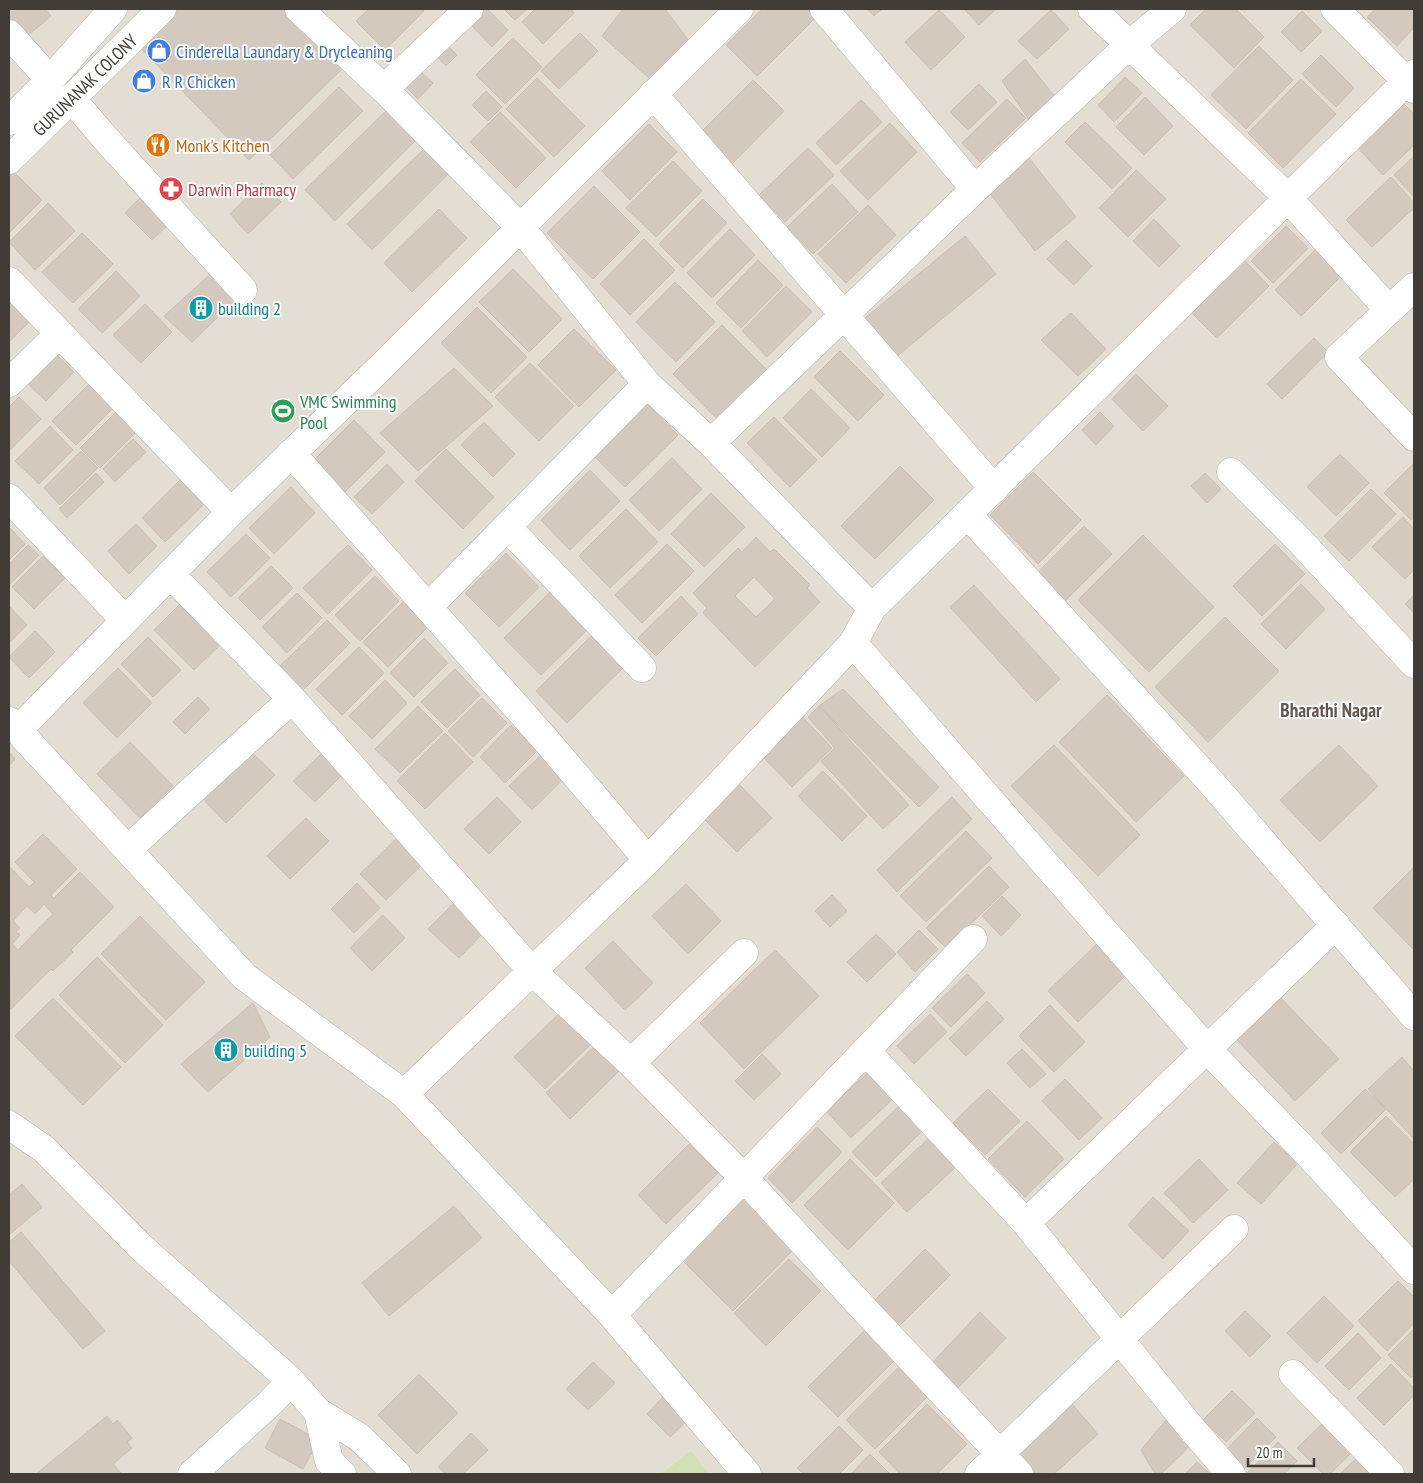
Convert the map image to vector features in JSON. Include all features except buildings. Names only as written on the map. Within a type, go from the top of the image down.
[{"type":"street","name":"GURUNANAK COLONY","points":[[9,121],[50,80],[112,9]]},
{"type":"street","name":"GURUNANAK COLONY","points":[[9,160],[162,9]]},
{"type":"street","points":[[299,9],[384,89],[520,227],[647,384],[711,443],[872,608]]},
{"type":"street","points":[[384,89],[469,9]]},
{"type":"street","points":[[739,9],[383,365],[231,512],[125,620],[13,726],[245,977],[404,1094],[612,1315],[747,1474]]},
{"type":"street","points":[[824,9],[975,189]]},
{"type":"street","points":[[1092,9],[1288,198],[1389,310]]},
{"type":"street","points":[[711,443],[975,189],[1129,45],[1172,9]]},
{"type":"street","points":[[404,1094],[648,860],[853,643],[872,608],[1288,198],[1412,82],[1335,9]]},
{"type":"street","points":[[9,34],[50,80]]},
{"type":"street","points":[[653,94],[994,488]]},
{"type":"street","points":[[71,98],[243,290]]},
{"type":"street","points":[[9,280],[231,512]]},
{"type":"street","points":[[1414,287],[1339,357],[1414,437]]},
{"type":"street","points":[[9,383],[59,334]]},
{"type":"street","points":[[428,607],[647,384]]},
{"type":"street","points":[[291,453],[648,860]]},
{"type":"street","points":[[1231,472],[1300,541],[1414,664]]},
{"type":"street","points":[[9,498],[125,620]]},
{"type":"street","points":[[967,514],[1209,780],[1414,1016]]},
{"type":"street","points":[[507,526],[642,668]]},
{"type":"street","points":[[170,574],[292,699],[532,971],[631,1063],[744,1178],[1019,1474]]},
{"type":"street","points":[[853,643],[1206,1048],[1311,1157],[1414,1270]]},
{"type":"street","points":[[128,849],[292,699]]},
{"type":"street","points":[[1026,1223],[1336,925]]},
{"type":"street","points":[[612,1315],[867,1052],[973,939]]},
{"type":"street","points":[[631,1063],[744,954]]},
{"type":"street","points":[[867,1052],[1026,1223],[1118,1339],[1231,1474]]},
{"type":"street","points":[[9,1125],[44,1149],[142,1248],[291,1381],[318,1412],[359,1437],[398,1474]]},
{"type":"street","points":[[979,1474],[1234,1229]]},
{"type":"street","points":[[1293,1374],[1390,1474]]},
{"type":"street","points":[[192,1474],[270,1403],[291,1381]]},
{"type":"street","points":[[318,1412],[329,1461],[342,1474]]},
{"type":"shaded area","points":[[9,9],[1414,9],[1414,1474],[9,1474]]},
{"type":"green space","points":[[691,1451],[709,1474],[661,1474]]},
{"type":"place","name":"Cinderella Laundary & Drycleaning","points":[[159,51]]},
{"type":"place","name":"R R Chicken","points":[[144,81]]},
{"type":"place","name":"Monk's Kitchen","points":[[158,145]]},
{"type":"place","name":"Darwin Pharmacy","points":[[171,189]]},
{"type":"place","name":"building 2","points":[[201,308]]},
{"type":"place","name":"VMC Swimming Pool","points":[[283,411]]},
{"type":"place","name":"building 5","points":[[226,1050]]},
{"type":"district","name":"Bharathi Nagar","points":[[1331,710]]}]
